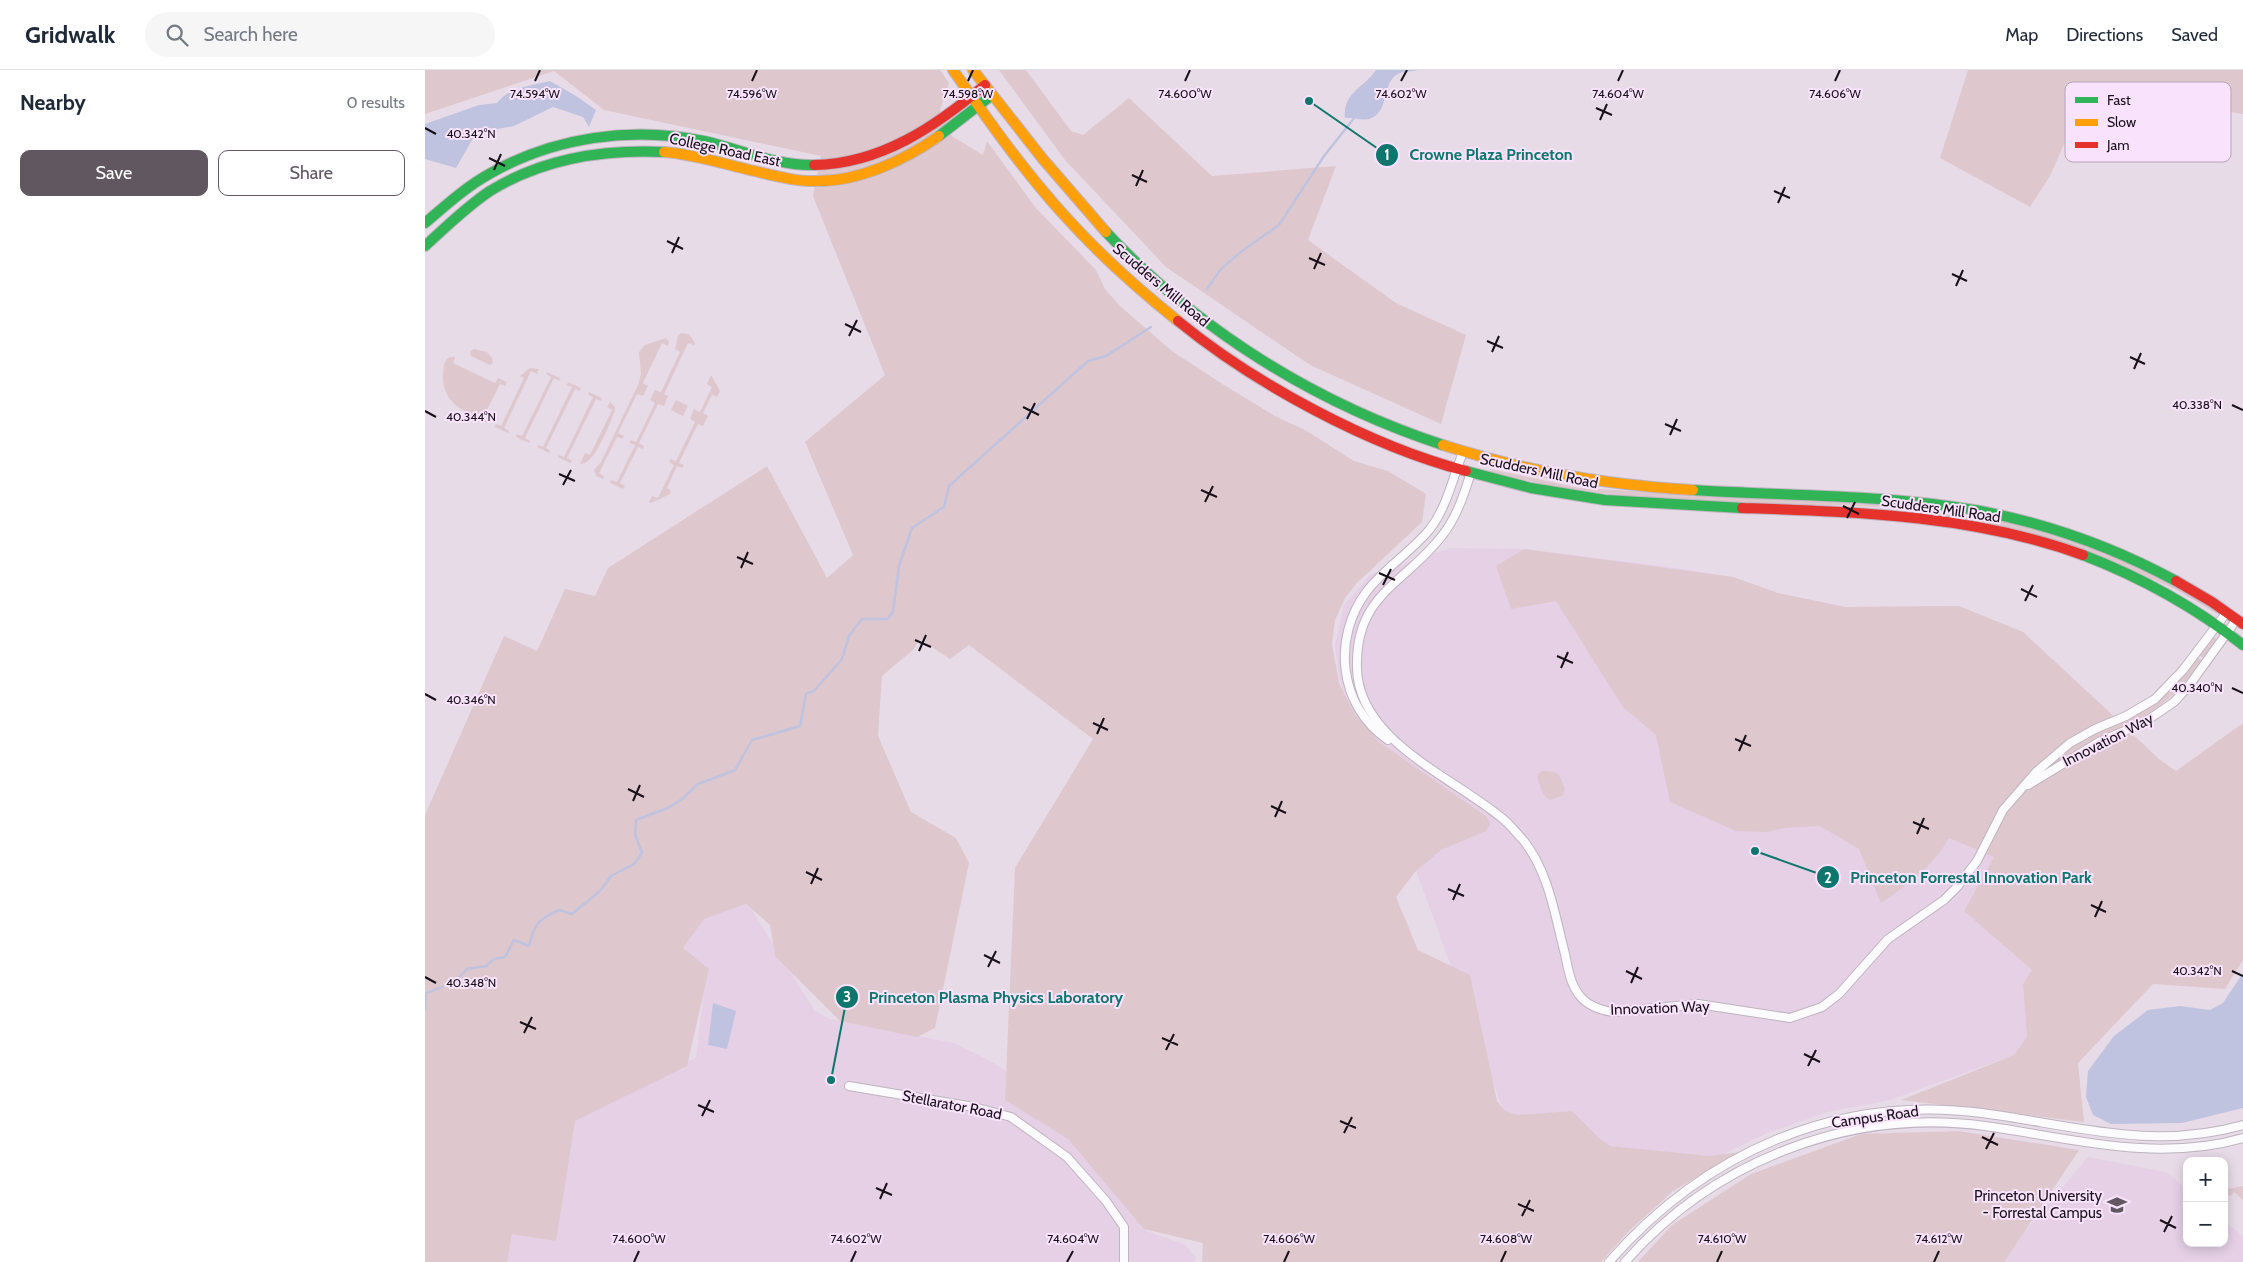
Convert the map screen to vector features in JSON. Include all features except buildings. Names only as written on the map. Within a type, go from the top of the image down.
[{"type":"main road","name":"Scudders Mill Road","points":[[953,70],[971,97],[1055,206],[1079,232],[1153,302],[1185,327],[1287,395],[1372,437],[1471,472],[1537,489],[1607,500],[1867,515],[1963,525],[2023,536],[2078,554],[2134,578],[2174,598],[2218,625],[2243,645]]},
{"type":"main road","name":"Scudders Mill Road","points":[[973,70],[1058,180],[1099,226],[1170,295],[1282,372],[1337,403],[1421,439],[1463,452],[1570,478],[1624,484],[1912,503],[1997,515],[2048,528],[2105,547],[2181,583],[2240,622]]},
{"type":"main road","name":"College Road East","points":[[425,223],[462,192],[492,172],[546,149],[577,141],[615,136],[670,136],[728,146],[781,161],[827,165],[853,161],[899,145],[963,105],[985,85]]},
{"type":"main road","name":"College Road East","points":[[425,246],[464,209],[488,193],[519,177],[579,156],[651,150],[682,154],[771,176],[821,181],[868,172],[917,151],[951,129],[992,95]]},
{"type":"street","name":"Innovation Way","points":[[1405,749],[1386,739],[1371,726],[1357,706],[1346,676],[1344,649],[1346,633],[1348,624],[1367,591],[1423,536],[1435,521],[1442,508],[1463,452]]},
{"type":"street","name":"Innovation Way","points":[[1471,472],[1457,511],[1447,529],[1437,542],[1380,596],[1371,607],[1361,633],[1357,669],[1361,693],[1366,706],[1379,726],[1405,749],[1499,816],[1525,844],[1537,863],[1549,891],[1574,987],[1588,1004],[1613,1012],[1698,1004],[1790,1018],[1822,1007],[1839,994],[1888,940],[1944,900],[1957,887],[1977,861],[2003,810],[2018,791],[2055,754],[2079,738],[2126,716],[2155,699],[2169,686],[2227,612]]},
{"type":"street","name":"Innovation Way","points":[[2018,791],[2085,750],[2145,722],[2174,702],[2188,687],[2228,632],[2240,622]]},
{"type":"street","points":[[2079,738],[2085,750]]},
{"type":"street","name":"Stellarator Road","points":[[849,1086],[974,1107],[1011,1117],[1067,1157],[1105,1201],[1124,1227],[1124,1262]]},
{"type":"street","name":"Campus Road","points":[[1609,1262],[1648,1220],[1676,1196],[1705,1177],[1740,1156],[1769,1142],[1839,1120],[1892,1111],[1943,1110],[1981,1113],[2111,1134],[2161,1138],[2212,1133],[2243,1125]]},
{"type":"street","name":"Campus Road","points":[[1625,1262],[1661,1225],[1696,1197],[1731,1174],[1769,1156],[1810,1140],[1851,1130],[1888,1124],[1955,1123],[2118,1148],[2151,1150],[2200,1147],[2243,1138]]},
{"type":"shaded area","points":[[425,70],[940,70],[949,83],[940,110],[952,136],[983,155],[987,141],[1036,208],[1096,270],[1105,289],[1120,306],[1172,351],[1224,385],[1275,416],[1305,430],[1354,461],[1388,471],[1426,494],[1422,522],[1357,583],[1345,598],[1335,620],[1332,644],[1339,683],[1355,715],[1378,741],[1487,817],[1490,824],[1486,831],[1441,850],[1415,872],[1396,897],[1418,950],[1470,975],[1497,1101],[1505,1111],[1518,1115],[1572,1111],[1600,1139],[1610,1146],[1709,1156],[1741,1152],[1673,1191],[1628,1232],[1601,1262],[1202,1262],[1203,1243],[1144,1229],[1068,1139],[1005,1100],[1015,868],[1093,739],[969,645],[950,659],[920,639],[913,650],[882,676],[878,736],[911,812],[956,838],[969,863],[935,1028],[917,1037],[840,1021],[775,956],[770,925],[746,904],[704,919],[683,948],[709,969],[687,1066],[575,1121],[556,1241],[512,1234],[507,1262],[425,1262],[425,815],[504,636],[537,651],[565,589],[595,596],[608,568],[767,466],[827,578],[853,555],[805,442],[885,375],[813,196],[821,156],[604,110],[554,71],[425,114]]},
{"type":"shaded area","points":[[999,70],[1026,70],[1071,131],[1083,135],[1129,98],[1212,176],[1336,166],[1308,240],[1396,303],[1466,335],[1441,424],[1310,365],[1166,267],[1065,160]]},
{"type":"shaded area","points":[[1968,70],[2243,70],[2243,114],[2231,112],[2231,82],[2065,82],[2065,142],[2050,176],[2030,207],[1940,158]]},
{"type":"shaded area","points":[[681,333],[689,334],[695,343],[694,345],[688,343],[664,394],[668,396],[664,406],[658,404],[639,443],[644,446],[643,449],[638,447],[620,483],[625,486],[623,489],[610,483],[611,480],[617,482],[635,445],[629,443],[631,440],[636,442],[655,403],[650,400],[655,390],[661,392],[680,352],[675,349],[678,336]]},
{"type":"shaded area","points":[[666,338],[669,342],[668,346],[662,343],[643,383],[648,386],[643,396],[637,394],[618,433],[624,436],[622,439],[617,437],[599,473],[604,476],[603,479],[596,476],[594,470],[601,462],[638,385],[641,374],[639,352],[645,345]]},
{"type":"shaded area","points":[[474,349],[487,352],[492,358],[493,363],[490,365],[471,356],[470,352]]},
{"type":"shaded area","points":[[450,357],[455,357],[453,363],[495,383],[498,378],[507,382],[505,386],[500,384],[483,418],[488,420],[487,423],[456,405],[446,392],[443,384],[443,374],[445,362]]},
{"type":"shaded area","points":[[530,368],[539,369],[537,374],[531,371],[504,428],[509,431],[508,433],[495,427],[496,424],[501,426],[524,378],[520,376]]},
{"type":"shaded area","points":[[547,372],[560,378],[559,381],[554,378],[525,438],[530,441],[529,443],[516,437],[517,434],[522,436],[551,377],[546,374]]},
{"type":"shaded area","points":[[711,375],[720,391],[717,397],[712,395],[703,413],[708,416],[703,426],[698,424],[679,463],[684,465],[682,468],[677,466],[667,488],[671,491],[670,494],[651,503],[649,502],[652,496],[658,498],[674,465],[669,462],[670,459],[676,461],[695,422],[690,419],[694,409],[700,412],[712,387],[707,384]]},
{"type":"shaded area","points":[[568,382],[581,388],[580,391],[575,389],[546,448],[550,451],[549,453],[537,447],[538,445],[543,447],[572,387],[567,385]]},
{"type":"shaded area","points":[[589,392],[602,398],[601,401],[596,399],[567,458],[572,461],[570,463],[558,457],[559,455],[564,457],[593,397],[588,395]]},
{"type":"shaded area","points":[[676,400],[688,406],[683,416],[671,410]]},
{"type":"shaded area","points":[[610,402],[615,407],[615,411],[605,434],[591,458],[586,463],[580,464],[585,453],[590,455],[612,410],[607,407]]},
{"type":"shaded area","points":[[1490,469],[1580,488],[1902,506],[1902,508],[1833,505],[1798,506],[1644,498],[1561,488],[1489,472]]},
{"type":"shaded area","points":[[1934,512],[2011,522],[2094,547],[2155,575],[2217,611],[2216,613],[2175,589],[2116,564],[2040,536],[1992,524],[1934,515]]},
{"type":"shaded area","points":[[1451,548],[1524,549],[1669,567],[1733,577],[1778,593],[1845,607],[1959,606],[2102,865],[2023,984],[2027,1037],[2014,1055],[1890,1100],[1828,1112],[1767,1133],[1682,1174],[1509,1126],[1404,837],[1339,679],[1335,645],[1344,605],[1371,574]]},
{"type":"shaded area","points":[[1524,549],[1733,577],[1778,593],[1845,607],[1959,606],[2023,632],[2120,722],[2143,710],[2163,696],[2197,657],[2202,661],[2168,699],[2125,727],[2159,759],[2176,771],[2243,723],[2243,960],[2225,989],[2153,984],[2078,1063],[2084,1122],[1901,1100],[2014,1055],[2027,1037],[2023,984],[2032,970],[1964,911],[1994,857],[1949,838],[1928,866],[1881,903],[1859,849],[1820,826],[1785,828],[1767,832],[1736,831],[1670,802],[1656,735],[1623,707],[1556,601],[1511,609],[1496,566]]},
{"type":"shaded area","points":[[2214,636],[2217,640],[2204,658],[2199,655]]},
{"type":"shaded area","points":[[1542,771],[1558,774],[1565,789],[1562,796],[1550,800],[1545,796],[1538,781],[1538,774]]},
{"type":"shaded area","points":[[737,902],[750,907],[815,1011],[830,1019],[954,1043],[987,1059],[1009,1073],[1139,1214],[1146,1231],[1184,1244],[1196,1258],[1194,1262],[502,1262],[503,1248],[584,1105],[696,1058],[705,981],[692,966],[684,947],[684,931],[691,912]]},
{"type":"shaded area","points":[[1959,1131],[2079,1150],[2004,1262],[1638,1262],[1672,1225],[1751,1174],[1861,1134]]},
{"type":"shaded area","name":"Princeton University - Forrestal Campus","points":[[2088,1157],[2166,1172],[2183,1186],[2183,1247],[2228,1247],[2228,1224],[2243,1236],[2243,1262],[1999,1262]]},
{"type":"shaded area","points":[[2243,1186],[2243,1200],[2234,1192],[2230,1196],[2228,1195],[2228,1189]]},
{"type":"water","points":[[1376,70],[1418,70],[1400,73],[1392,79],[1383,104],[1376,115],[1369,119],[1345,118],[1347,102]]},
{"type":"water","points":[[550,81],[596,110],[589,127],[583,117],[553,107],[514,126],[476,133],[456,168],[425,159],[425,124],[479,105],[497,103],[514,90]]},
{"type":"water","points":[[2243,973],[2243,1108],[2182,1123],[2111,1124],[2093,1115],[2086,1097],[2088,1071],[2114,1036],[2148,1010],[2180,1006],[2210,1010],[2223,1003]]},
{"type":"water","points":[[713,1003],[736,1011],[727,1049],[708,1045]]},
{"type":"waterway","points":[[1207,289],[1221,269],[1242,251],[1279,225],[1324,156],[1355,117]]},
{"type":"waterway","points":[[425,1009],[426,993],[453,981],[467,969],[486,966],[494,959],[505,957],[514,940],[529,946],[533,932],[542,919],[559,910],[572,914],[600,891],[611,876],[634,864],[642,853],[635,834],[636,820],[668,808],[682,799],[698,784],[735,770],[752,740],[800,726],[806,694],[814,691],[842,659],[849,636],[862,619],[888,619],[893,611],[899,566],[912,528],[944,507],[949,486],[1088,361],[1106,356],[1151,327]]},
{"type":"traffic: fast","points":[[939,136],[992,95]]},
{"type":"traffic: fast","points":[[425,223],[465,190],[491,173],[541,151],[595,138],[622,135],[677,137],[718,144],[786,163],[814,165]]},
{"type":"traffic: fast","points":[[425,246],[481,197],[510,180],[531,171],[574,158],[618,152],[664,152]]},
{"type":"traffic: fast","points":[[1106,232],[1179,301],[1261,360],[1349,408],[1443,445]]},
{"type":"traffic: fast","points":[[1466,471],[1531,488],[1605,500],[1742,508]]},
{"type":"traffic: fast","points":[[1693,490],[1873,498],[1945,505],[1980,511],[2006,516],[2081,538],[2129,558],[2176,581]]},
{"type":"traffic: fast","points":[[2083,555],[2125,573],[2166,594],[2206,618],[2243,645]]},
{"type":"traffic: slow","points":[[953,70],[1020,163],[1064,215],[1119,271],[1178,321]]},
{"type":"traffic: slow","points":[[973,70],[1042,158],[1106,232]]},
{"type":"traffic: slow","points":[[664,152],[696,157],[784,178],[818,181],[850,177],[881,168],[912,153],[939,136]]},
{"type":"traffic: slow","points":[[1443,445],[1504,462],[1567,475],[1629,485],[1693,490]]},
{"type":"traffic: jam","points":[[814,165],[839,163],[885,150],[927,128],[985,85]]},
{"type":"traffic: jam","points":[[1178,321],[1242,368],[1315,410],[1391,446],[1466,471]]},
{"type":"traffic: jam","points":[[1742,508],[1828,511],[1914,518],[2000,531],[2083,555]]},
{"type":"traffic: jam","points":[[2176,581],[2212,602],[2243,624]]},
{"type":"place","name":"Crowne Plaza Princeton","points":[[1309,101]]},
{"type":"place","name":"Princeton Forrestal Innovation Park","points":[[1755,851]]},
{"type":"place","name":"Princeton Plasma Physics Laboratory","points":[[831,1080]]},
{"type":"place","name":"Princeton University - Forrestal Campus","points":[[2117,1205]]}]
